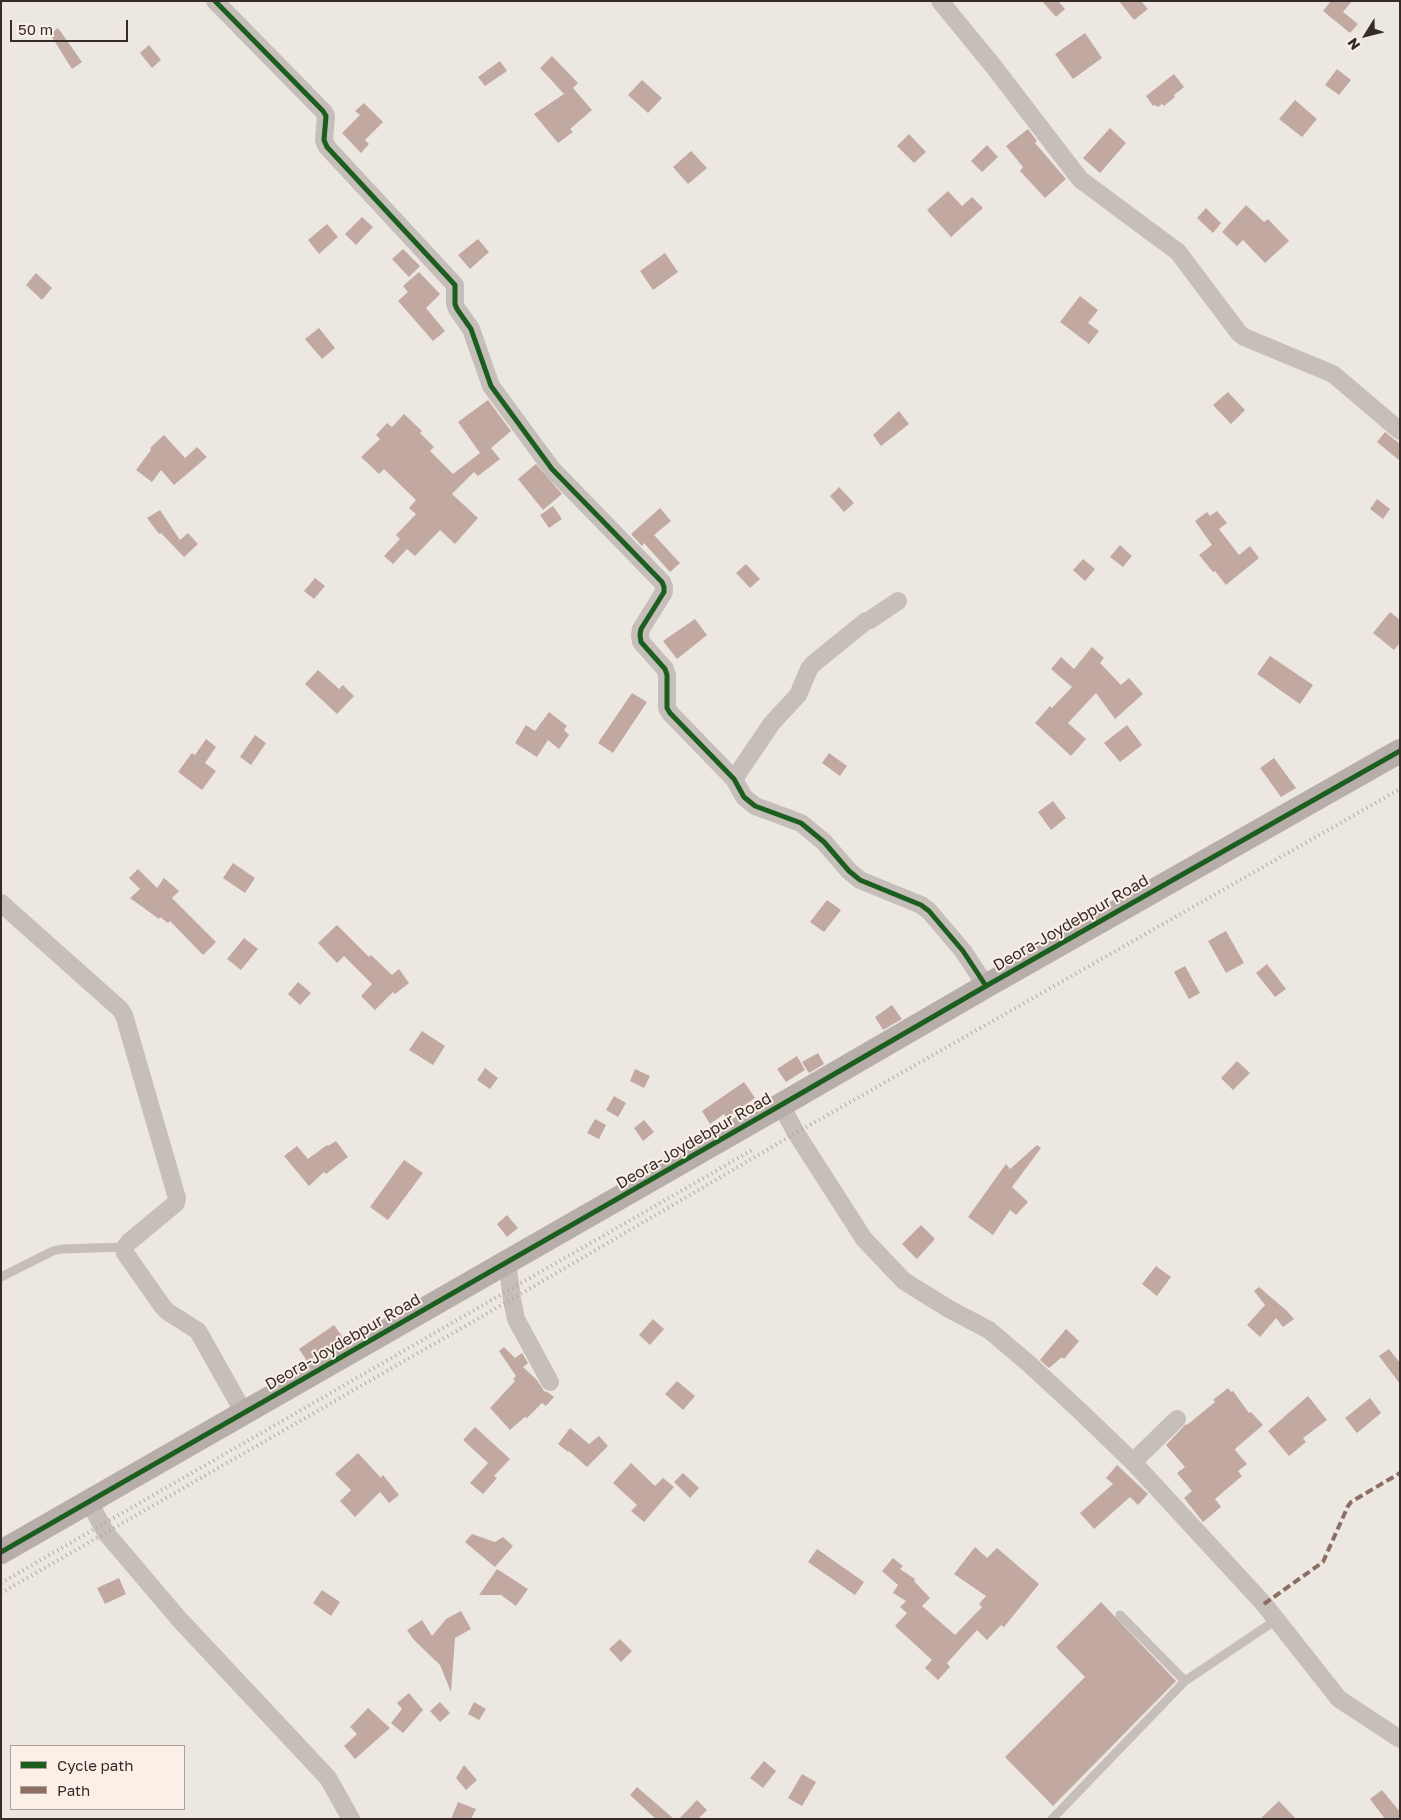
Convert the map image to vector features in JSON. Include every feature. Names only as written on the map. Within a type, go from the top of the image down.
[{"type":"street","points":[[214,1],[323,111],[326,116],[324,140],[327,147],[455,285],[455,304],[471,329],[491,386],[552,469],[662,582],[664,592],[641,629],[641,642],[665,669],[667,675],[667,708],[670,713],[734,778],[744,797],[754,806],[801,823],[814,832],[854,876],[929,911],[963,951],[986,986]]},
{"type":"street","points":[[940,1],[994,67],[1081,180],[1178,252],[1239,333],[1244,337],[1333,374],[1400,431]]},
{"type":"street","points":[[734,778],[772,723],[798,695],[813,664],[866,621],[898,601]]},
{"type":"street","name":"Deora-Joydebpur Road","points":[[1,1552],[986,986],[1400,751]]},
{"type":"street","points":[[1,902],[124,1014],[177,1198],[176,1203],[125,1247],[125,1253],[163,1307],[198,1331],[244,1413]]},
{"type":"street","points":[[781,1105],[796,1133],[864,1238],[904,1281],[949,1309],[988,1330],[1041,1375],[1133,1462],[1276,1620],[1339,1699],[1400,1739]]},
{"type":"street","points":[[507,1262],[516,1319],[550,1382]]},
{"type":"street","points":[[1133,1462],[1177,1419]]},
{"type":"street","points":[[90,1502],[106,1533],[179,1619],[328,1778],[351,1819]]},
{"type":"lane","points":[[1,1277],[53,1251],[61,1249],[125,1247]]},
{"type":"lane","points":[[1120,1616],[1185,1682]]},
{"type":"lane","points":[[1052,1819],[1185,1682],[1276,1620]]},
{"type":"building","points":[[1042,1],[1058,1],[1065,9],[1056,17]]},
{"type":"building","points":[[1119,1],[1141,1],[1148,9],[1134,20]]},
{"type":"building","points":[[1331,1],[1352,1],[1343,12],[1358,24],[1350,33],[1323,11]]},
{"type":"building","points":[[58,28],[82,62],[72,69],[50,34]]},
{"type":"building","points":[[1085,33],[1102,58],[1073,79],[1055,54]]},
{"type":"building","points":[[149,45],[161,60],[152,68],[140,53]]},
{"type":"building","points":[[552,56],[578,83],[573,88],[592,110],[570,129],[573,132],[558,143],[534,114],[564,94],[540,68]]},
{"type":"building","points":[[500,61],[507,71],[485,86],[478,77]]},
{"type":"building","points":[[1337,69],[1351,80],[1339,95],[1325,85]]},
{"type":"building","points":[[1174,74],[1184,87],[1164,106],[1162,104],[1158,107],[1153,106],[1146,96]]},
{"type":"building","points":[[642,80],[662,98],[648,113],[628,95]]},
{"type":"building","points":[[1295,100],[1317,119],[1302,137],[1279,119]]},
{"type":"building","points":[[364,103],[383,122],[365,140],[369,144],[361,153],[342,133],[360,115],[355,111]]},
{"type":"building","points":[[1110,128],[1126,143],[1100,173],[1083,158]]},
{"type":"building","points":[[1028,129],[1037,141],[1035,143],[1066,179],[1045,198],[1020,171],[1023,167],[1006,146]]},
{"type":"building","points":[[909,134],[926,152],[914,163],[897,146]]},
{"type":"building","points":[[987,145],[998,157],[982,172],[971,161]]},
{"type":"building","points":[[691,151],[707,168],[688,184],[673,167]]},
{"type":"building","points":[[948,191],[962,206],[972,197],[983,208],[951,237],[927,210]]},
{"type":"building","points":[[1246,205],[1264,222],[1268,219],[1289,241],[1265,263],[1243,240],[1237,246],[1222,232]]},
{"type":"building","points":[[1206,208],[1221,223],[1213,233],[1197,218]]},
{"type":"building","points":[[362,217],[373,227],[356,245],[345,234]]},
{"type":"building","points":[[327,224],[338,237],[319,254],[308,240]]},
{"type":"building","points":[[478,239],[489,252],[470,269],[458,255]]},
{"type":"building","points":[[403,249],[420,266],[409,277],[392,259]]},
{"type":"building","points":[[665,253],[678,272],[653,290],[640,271]]},
{"type":"building","points":[[419,272],[440,294],[426,308],[445,331],[433,341],[398,301],[408,292],[403,286]]},
{"type":"building","points":[[36,273],[52,288],[42,300],[26,285]]},
{"type":"building","points":[[1080,296],[1098,310],[1088,323],[1099,331],[1089,344],[1060,322]]},
{"type":"building","points":[[319,328],[335,348],[322,359],[305,339]]},
{"type":"building","points":[[1228,392],[1245,410],[1231,424],[1213,405]]},
{"type":"building","points":[[488,400],[511,431],[491,448],[500,459],[478,476],[474,472],[452,494],[478,518],[455,544],[440,530],[415,556],[407,549],[393,564],[384,556],[400,539],[396,535],[416,514],[409,508],[416,500],[384,469],[379,474],[361,457],[380,439],[376,435],[387,423],[392,427],[404,414],[422,431],[420,433],[434,447],[430,451],[453,474],[480,453],[458,422]]},
{"type":"building","points":[[899,411],[909,424],[881,446],[873,435]]},
{"type":"building","points":[[1385,432],[1400,444],[1400,461],[1377,442]]},
{"type":"building","points":[[164,435],[185,458],[197,447],[207,457],[174,485],[161,470],[152,482],[136,470],[151,450],[150,448]]},
{"type":"building","points":[[536,464],[562,494],[543,510],[518,479]]},
{"type":"building","points":[[839,487],[854,503],[844,512],[830,496]]},
{"type":"building","points":[[1377,499],[1390,509],[1383,519],[1370,509]]},
{"type":"building","points":[[553,506],[562,519],[549,528],[540,515]]},
{"type":"building","points":[[660,508],[671,521],[654,535],[680,563],[670,572],[644,543],[642,546],[631,534]]},
{"type":"building","points":[[160,510],[180,540],[188,533],[198,544],[184,557],[161,533],[159,534],[147,518]]},
{"type":"building","points":[[1217,511],[1227,523],[1219,529],[1239,555],[1250,546],[1259,558],[1226,585],[1199,555],[1212,545],[1195,521],[1207,512],[1210,516]]},
{"type":"building","points":[[1120,545],[1132,556],[1123,567],[1110,557]]},
{"type":"building","points":[[1083,559],[1095,569],[1085,581],[1073,570]]},
{"type":"building","points":[[746,564],[760,579],[750,588],[736,573]]},
{"type":"building","points":[[315,578],[325,586],[314,599],[304,591]]},
{"type":"building","points":[[1390,612],[1400,620],[1400,643],[1394,650],[1373,633]]},
{"type":"building","points":[[695,619],[707,635],[677,659],[663,641]]},
{"type":"building","points":[[1092,647],[1104,658],[1100,663],[1121,685],[1129,678],[1143,694],[1115,719],[1096,693],[1068,723],[1086,739],[1071,756],[1035,723],[1050,706],[1052,708],[1072,687],[1051,669],[1061,657],[1074,669]]},
{"type":"building","points":[[1270,656],[1313,685],[1300,704],[1257,674]]},
{"type":"building","points":[[318,670],[339,689],[343,685],[354,696],[337,714],[305,684]]},
{"type":"building","points":[[632,693],[647,702],[613,753],[598,743]]},
{"type":"building","points":[[549,712],[567,726],[564,730],[569,735],[559,749],[548,740],[537,757],[515,743],[526,725],[535,731]]},
{"type":"building","points":[[1127,725],[1142,745],[1120,762],[1104,743]]},
{"type":"building","points":[[255,735],[266,743],[251,765],[240,757]]},
{"type":"building","points":[[206,739],[216,747],[205,763],[216,771],[202,790],[178,772],[192,753],[195,755]]},
{"type":"building","points":[[829,753],[847,766],[840,776],[822,763]]},
{"type":"building","points":[[1274,758],[1296,788],[1281,797],[1260,768]]},
{"type":"building","points":[[1053,801],[1066,818],[1051,830],[1038,812]]},
{"type":"building","points":[[233,863],[255,878],[245,893],[223,878]]},
{"type":"building","points":[[138,869],[157,888],[164,878],[179,891],[172,898],[216,942],[203,955],[170,921],[168,923],[160,917],[159,919],[130,898],[140,889],[129,878]]},
{"type":"building","points":[[827,900],[841,910],[824,932],[810,922]]},
{"type":"building","points":[[337,925],[369,957],[371,955],[392,975],[399,969],[409,983],[395,994],[393,992],[375,1010],[361,996],[372,984],[344,956],[337,963],[318,943]]},
{"type":"building","points":[[1226,931],[1244,963],[1226,973],[1208,941]]},
{"type":"building","points":[[244,938],[258,949],[241,970],[227,959]]},
{"type":"building","points":[[1267,964],[1286,989],[1275,997],[1256,973]]},
{"type":"building","points":[[1185,966],[1200,993],[1189,999],[1174,972]]},
{"type":"building","points":[[298,982],[311,993],[300,1005],[288,994]]},
{"type":"building","points":[[892,1005],[902,1019],[883,1030],[875,1017]]},
{"type":"building","points":[[422,1031],[445,1046],[433,1065],[409,1050]]},
{"type":"building","points":[[818,1053],[824,1064],[809,1073],[802,1062]]},
{"type":"building","points":[[797,1056],[805,1070],[786,1082],[777,1069]]},
{"type":"building","points":[[1237,1061],[1250,1073],[1233,1090],[1221,1078]]},
{"type":"building","points":[[485,1068],[498,1078],[490,1089],[477,1080]]},
{"type":"building","points":[[635,1069],[650,1076],[644,1088],[630,1081]]},
{"type":"building","points":[[744,1082],[755,1098],[726,1118],[724,1114],[710,1124],[702,1111]]},
{"type":"building","points":[[614,1096],[626,1103],[618,1117],[606,1110]]},
{"type":"building","points":[[595,1119],[606,1125],[599,1139],[587,1133]]},
{"type":"building","points":[[644,1120],[654,1132],[643,1141],[634,1128]]},
{"type":"building","points":[[336,1141],[348,1157],[326,1174],[324,1172],[309,1186],[284,1156],[297,1146],[308,1159],[327,1145]]},
{"type":"building","points":[[1037,1145],[1041,1148],[1012,1187],[1028,1202],[1016,1215],[1010,1210],[993,1235],[968,1217],[1006,1164],[1010,1169]]},
{"type":"building","points":[[404,1160],[423,1173],[388,1220],[370,1207]]},
{"type":"building","points":[[507,1215],[518,1228],[507,1237],[497,1224]]},
{"type":"building","points":[[921,1225],[935,1239],[917,1259],[902,1244]]},
{"type":"building","points":[[1156,1266],[1171,1277],[1157,1296],[1142,1284]]},
{"type":"building","points":[[1259,1287],[1294,1319],[1283,1327],[1276,1318],[1260,1337],[1247,1325],[1265,1305],[1254,1291]]},
{"type":"building","points":[[653,1319],[664,1329],[650,1345],[639,1335]]},
{"type":"building","points":[[334,1325],[344,1339],[307,1361],[299,1349]]},
{"type":"building","points":[[1066,1329],[1079,1341],[1064,1359],[1062,1357],[1049,1368],[1040,1360]]},
{"type":"building","points":[[504,1347],[515,1358],[522,1353],[528,1363],[523,1367],[537,1380],[544,1391],[554,1397],[546,1406],[542,1403],[527,1418],[525,1417],[510,1430],[490,1408],[515,1381],[513,1379],[516,1376],[499,1351]]},
{"type":"building","points":[[1389,1349],[1400,1363],[1400,1384],[1379,1356]]},
{"type":"building","points":[[677,1381],[695,1396],[683,1410],[665,1394]]},
{"type":"building","points":[[1228,1388],[1231,1392],[1233,1391],[1249,1413],[1251,1412],[1263,1425],[1236,1448],[1235,1450],[1247,1464],[1238,1471],[1242,1476],[1215,1499],[1221,1507],[1203,1522],[1184,1498],[1192,1491],[1177,1473],[1185,1467],[1166,1445],[1186,1424],[1215,1402],[1213,1400]]},
{"type":"building","points":[[1308,1396],[1327,1420],[1303,1438],[1306,1442],[1289,1456],[1268,1431]]},
{"type":"building","points":[[1370,1398],[1381,1413],[1357,1433],[1345,1418]]},
{"type":"building","points":[[475,1427],[510,1459],[494,1476],[497,1478],[483,1494],[470,1483],[488,1463],[463,1440]]},
{"type":"building","points":[[570,1428],[589,1444],[599,1436],[608,1446],[587,1467],[558,1444]]},
{"type":"building","points":[[358,1453],[381,1478],[383,1475],[399,1495],[389,1503],[380,1492],[355,1517],[340,1501],[351,1490],[335,1474]]},
{"type":"building","points":[[631,1463],[655,1486],[663,1478],[674,1487],[644,1522],[631,1511],[637,1505],[613,1483]]},
{"type":"building","points":[[1117,1465],[1148,1494],[1138,1505],[1130,1497],[1094,1529],[1080,1513],[1113,1484],[1106,1478]]},
{"type":"building","points":[[683,1473],[699,1488],[690,1498],[674,1482]]},
{"type":"building","points":[[472,1534],[495,1542],[503,1537],[513,1546],[495,1567],[465,1542]]},
{"type":"building","points":[[975,1547],[987,1558],[997,1548],[1039,1584],[1004,1627],[1001,1625],[987,1640],[977,1630],[947,1663],[950,1667],[938,1680],[925,1668],[932,1660],[895,1626],[907,1613],[900,1607],[906,1601],[893,1593],[898,1585],[882,1571],[893,1558],[903,1566],[900,1569],[915,1579],[914,1581],[930,1598],[922,1606],[955,1635],[982,1607],[979,1604],[986,1596],[954,1574]]},
{"type":"building","points":[[817,1549],[864,1582],[855,1595],[808,1562]]},
{"type":"building","points":[[497,1569],[528,1589],[516,1606],[501,1595],[479,1595]]},
{"type":"building","points":[[119,1578],[126,1594],[105,1604],[97,1588]]},
{"type":"building","points":[[322,1590],[340,1602],[331,1616],[313,1603]]},
{"type":"building","points":[[1101,1602],[1176,1681],[1053,1806],[1005,1757],[1085,1677],[1056,1647]]},
{"type":"building","points":[[461,1611],[471,1629],[455,1638],[451,1692],[440,1665],[414,1640],[407,1630],[422,1620],[432,1636],[446,1619]]},
{"type":"building","points":[[620,1639],[632,1651],[621,1662],[609,1649]]},
{"type":"building","points":[[409,1693],[423,1710],[403,1733],[391,1723],[402,1709],[397,1703]]},
{"type":"building","points":[[440,1702],[450,1713],[440,1722],[430,1711]]},
{"type":"building","points":[[474,1702],[486,1709],[479,1720],[468,1714]]},
{"type":"building","points":[[368,1708],[390,1728],[355,1759],[344,1746],[357,1734],[350,1727]]},
{"type":"building","points":[[764,1761],[776,1771],[763,1788],[750,1778]]},
{"type":"building","points":[[464,1765],[477,1780],[466,1790],[456,1778]]},
{"type":"building","points":[[802,1774],[816,1782],[802,1806],[788,1798]]},
{"type":"building","points":[[637,1787],[674,1819],[656,1819],[630,1795]]},
{"type":"building","points":[[1382,1790],[1400,1812],[1400,1819],[1385,1819],[1370,1799]]},
{"type":"building","points":[[697,1800],[707,1810],[698,1819],[679,1819]]},
{"type":"building","points":[[1279,1801],[1296,1819],[1260,1819]]},
{"type":"building","points":[[458,1802],[476,1809],[471,1819],[451,1819]]},
{"type":"railway","points":[[1,1593],[796,1133],[1400,789]]},
{"type":"railway","points":[[1,1583],[752,1150]]},
{"type":"marked path","points":[[1264,1604],[1323,1562],[1351,1502],[1400,1473]]},
{"type":"cycle path","points":[[215,1],[323,111],[326,116],[324,140],[327,147],[455,285],[455,304],[471,329],[491,386],[552,469],[662,582],[664,592],[641,629],[640,635],[641,642],[665,669],[667,675],[667,708],[670,713],[734,779],[744,797],[755,806],[801,823],[824,842],[849,871],[860,880],[921,905],[929,911],[963,951],[986,986]]},
{"type":"cycle path","points":[[1,1552],[986,986],[1400,751]]}]
